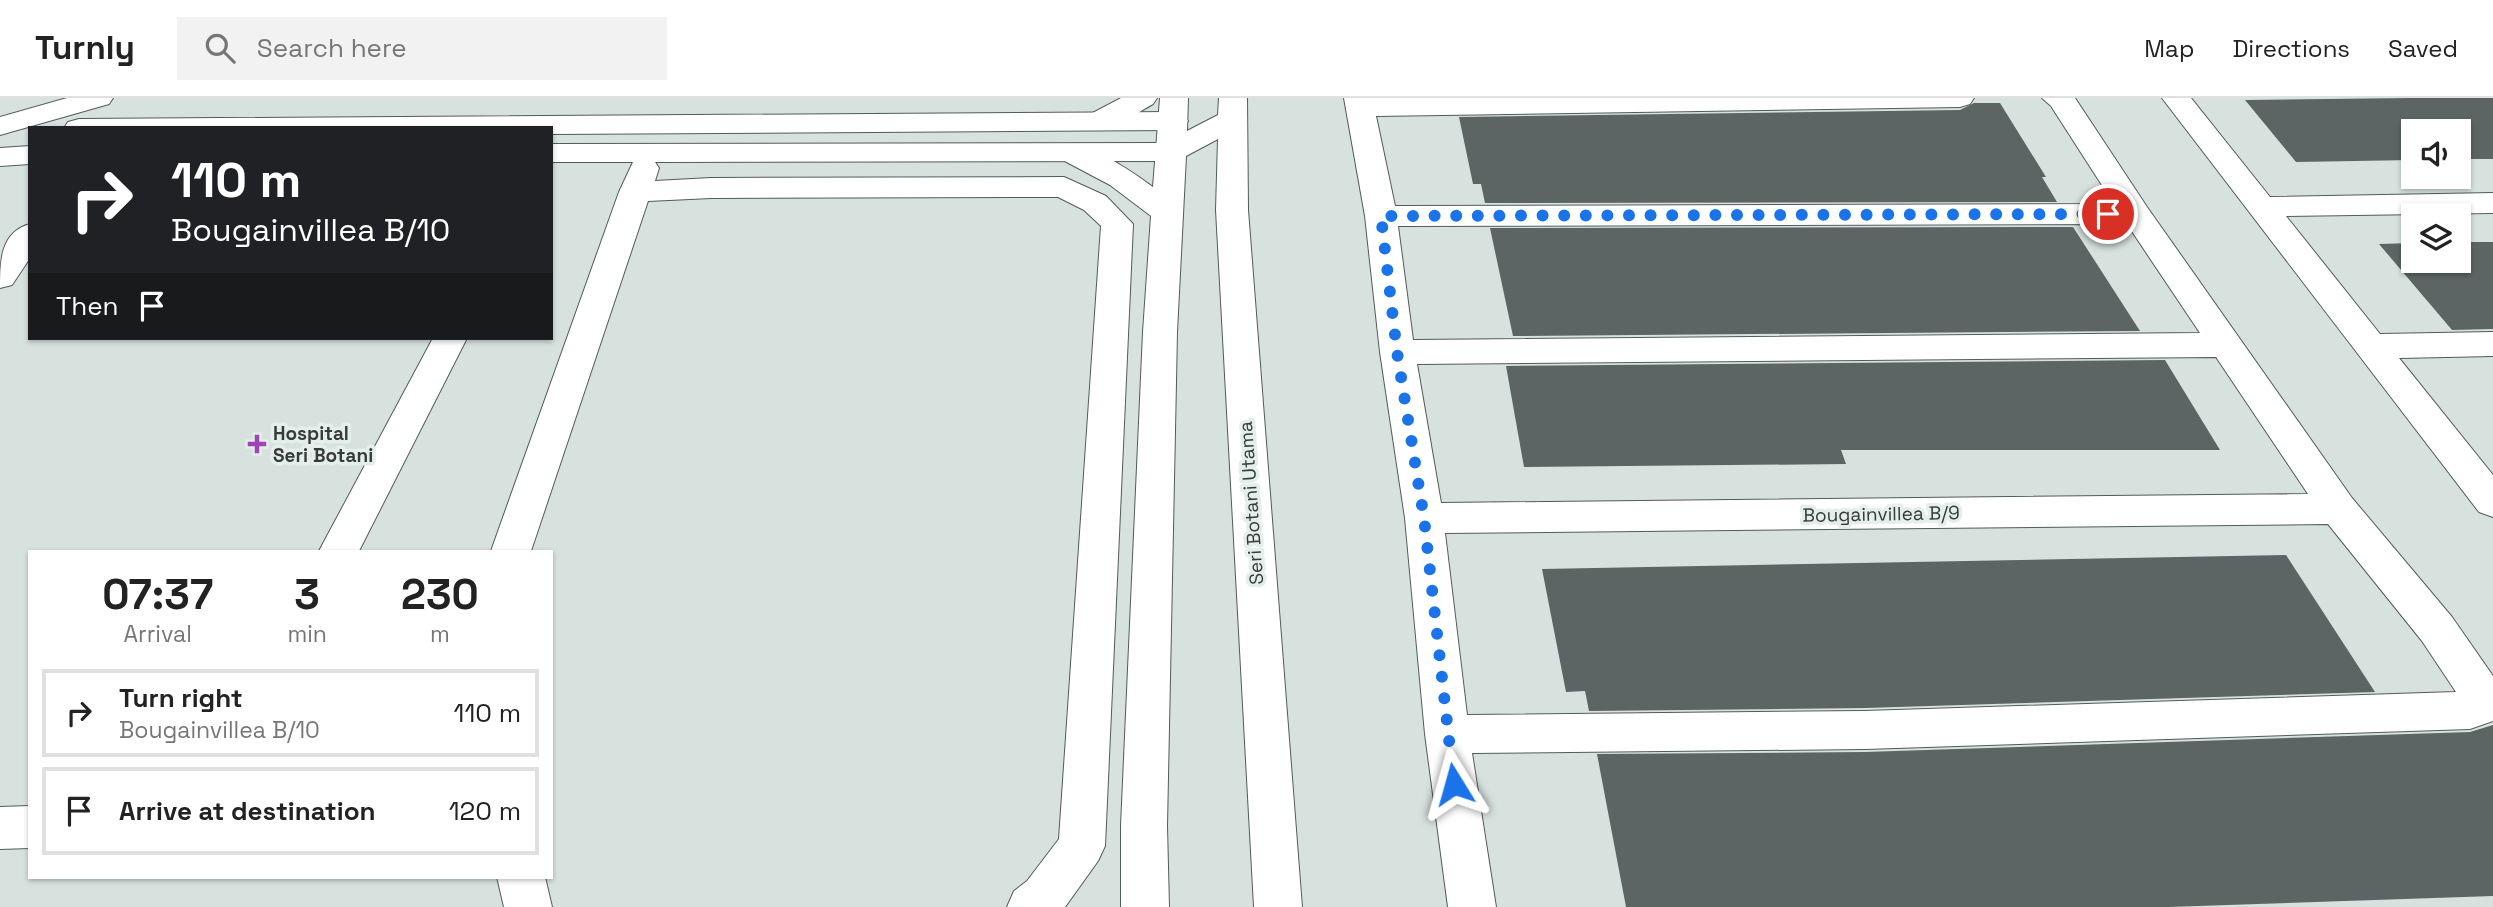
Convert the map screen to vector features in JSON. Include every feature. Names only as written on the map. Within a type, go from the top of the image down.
[{"type":"street","points":[[0,128],[99,98]]},
{"type":"street","points":[[93,126],[126,98]]},
{"type":"street","points":[[1097,122],[1143,98]]},
{"type":"street","points":[[1472,907],[1447,734],[1424,518],[1397,352],[1381,216],[1358,103],[1961,98]]},
{"type":"street","points":[[1447,734],[2070,725],[2470,710],[2480,707],[2483,699],[2478,689],[2437,629],[2338,509],[2136,214],[2062,100],[2056,98]]},
{"type":"street","points":[[2176,98],[2493,502]]},
{"type":"street","points":[[293,126],[1097,122],[1173,110],[1226,125]]},
{"type":"street","points":[[1145,907],[1144,812],[1160,332],[1173,110]]},
{"type":"street","points":[[553,153],[1170,152],[1226,125]]},
{"type":"street","name":"Seri Botani Utama","points":[[1226,125],[1278,907]]},
{"type":"street","points":[[0,128],[28,130]]},
{"type":"street","points":[[1070,152],[1121,178],[1167,212]]},
{"type":"street","points":[[511,550],[635,192],[652,153]]},
{"type":"street","points":[[0,156],[28,155]]},
{"type":"street","points":[[635,192],[723,187],[1064,187],[1095,204],[1117,224],[1082,846],[1044,897],[1031,907]]},
{"type":"street","points":[[2261,207],[2493,203]]},
{"type":"street","points":[[1381,216],[2136,214]]},
{"type":"street","points":[[0,225],[28,225]]},
{"type":"street","points":[[0,277],[28,237]]},
{"type":"street","points":[[340,550],[449,340]]},
{"type":"street","points":[[2371,346],[2493,344]]},
{"type":"street","points":[[1397,352],[2225,345]]},
{"type":"street","name":"Bougainvillea B/9","points":[[1424,518],[2338,509]]},
{"type":"street","points":[[0,828],[28,827]]},
{"type":"street","points":[[521,879],[528,907]]},
{"type":"building","points":[[2493,98],[2493,159],[2471,159],[2471,119],[2401,119],[2401,160],[2296,162],[2245,100]]},
{"type":"building","points":[[1974,103],[2000,103],[2046,177],[2042,177],[2057,202],[1485,203],[1481,184],[1473,184],[1459,117],[1960,110]]},
{"type":"building","points":[[2073,227],[2140,331],[1513,336],[1490,228]]},
{"type":"building","points":[[2471,242],[2493,242],[2493,329],[2452,330],[2404,273],[2471,273]]},
{"type":"building","points":[[2401,243],[2401,270],[2379,244]]},
{"type":"building","points":[[2165,360],[2220,450],[1841,450],[1846,464],[1524,467],[1506,366]]},
{"type":"building","points":[[2286,555],[2375,692],[1865,708],[1589,711],[1585,691],[1566,692],[1542,569]]},
{"type":"building","points":[[2493,725],[2493,896],[2168,907],[1626,907],[1597,754],[1865,752],[2470,732]]},
{"type":"place","name":"Hospital Seri Botani","points":[[257,444]]},
{"type":"route","points":[[1454,784],[1424,518],[1397,352],[1381,216],[2108,214]]}]
